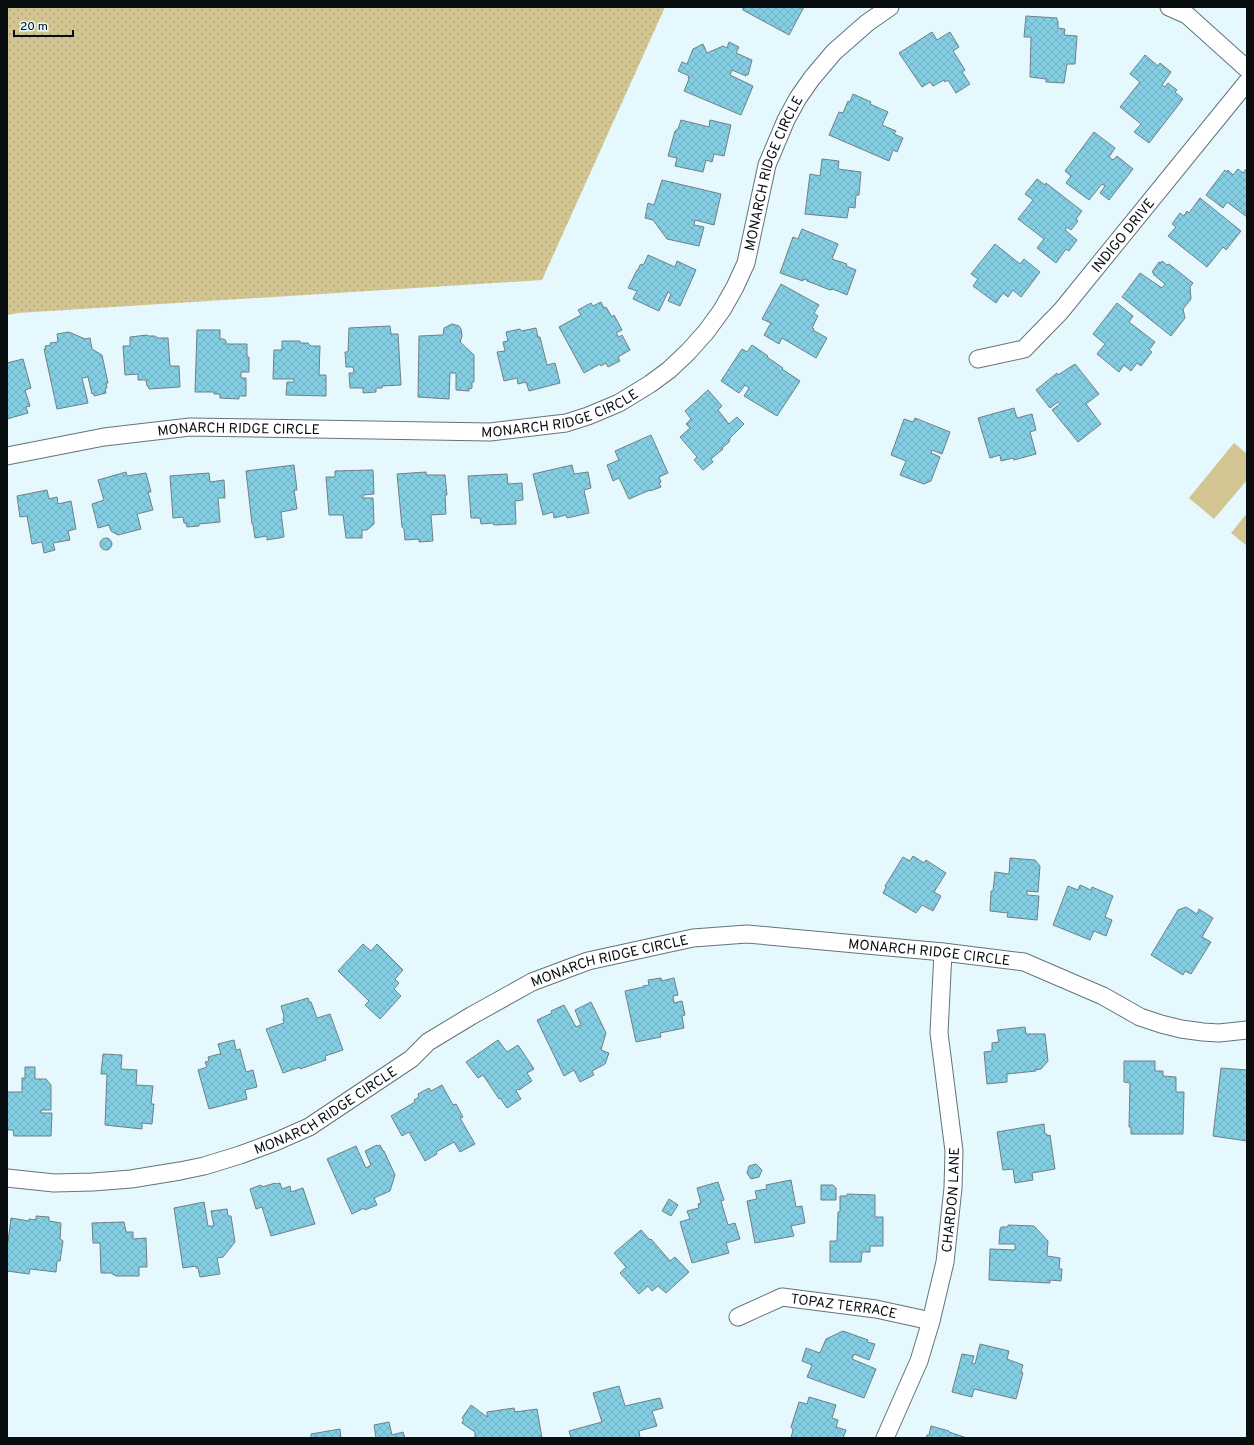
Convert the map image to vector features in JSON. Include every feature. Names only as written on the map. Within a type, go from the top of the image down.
[{"type":"street","name":"MONARCH RIDGE CIRCLE","points":[[7,456],[104,437],[190,427],[490,432],[566,423],[588,416],[631,397],[669,370],[688,352],[706,332],[722,310],[746,263],[767,165],[788,115],[812,78],[834,52],[867,23],[890,7]]},
{"type":"street","points":[[1169,7],[1187,15],[1247,69]]},
{"type":"street","name":"INDIGO DRIVE","points":[[978,359],[1024,349],[1062,311],[1247,82]]},
{"type":"street","name":"MONARCH RIDGE CIRCLE","points":[[7,1178],[54,1183],[131,1179],[168,1174],[204,1166],[247,1152],[309,1126],[411,1059],[428,1042],[470,1016],[532,982],[588,961],[693,938],[747,934],[943,952],[1024,962],[1103,996],[1140,1017],[1161,1024],[1203,1032],[1247,1030]]},
{"type":"street","name":"CHARDON LANE","points":[[884,1438],[919,1361],[931,1321],[945,1262],[953,1188],[954,1151],[939,1033],[943,952]]},
{"type":"street","name":"TOPAZ TERRACE","points":[[738,1317],[782,1297],[876,1309],[931,1321]]},
{"type":"shaded area","points":[[7,7],[665,7],[542,280],[18,313],[7,315]]},
{"type":"shaded area","points":[[1234,443],[1247,454],[1247,480],[1214,519],[1189,498]]},
{"type":"shaded area","points":[[1247,513],[1247,546],[1231,533]]},
{"type":"building","points":[[741,7],[804,7],[789,35],[743,10]]},
{"type":"building","points":[[1026,16],[1057,18],[1058,28],[1065,29],[1064,35],[1077,36],[1075,64],[1067,64],[1064,83],[1046,82],[1046,79],[1030,77],[1031,37],[1024,37]]},
{"type":"building","points":[[932,32],[937,40],[950,32],[959,47],[953,51],[965,70],[962,72],[970,84],[956,93],[948,80],[945,82],[944,80],[933,86],[930,82],[922,87],[899,53]]},
{"type":"building","points":[[729,42],[739,47],[736,53],[752,60],[748,75],[746,74],[746,76],[732,70],[730,75],[753,86],[741,115],[684,91],[689,76],[678,71],[682,62],[687,64],[693,49],[703,44],[707,53],[723,46],[727,48]]},
{"type":"building","points":[[1145,55],[1158,66],[1160,63],[1171,72],[1162,85],[1165,87],[1168,83],[1177,90],[1175,92],[1183,99],[1149,143],[1134,132],[1141,124],[1120,107],[1140,82],[1130,74]]},
{"type":"building","points":[[853,94],[888,112],[882,125],[896,131],[894,134],[903,138],[897,152],[893,150],[889,161],[829,135],[839,112],[843,113]]},
{"type":"building","points":[[681,120],[709,127],[710,120],[731,125],[724,156],[714,154],[712,162],[706,160],[703,172],[675,166],[677,158],[668,156],[675,131],[678,129]]},
{"type":"building","points":[[1094,132],[1115,148],[1109,157],[1113,160],[1117,156],[1133,169],[1109,200],[1100,193],[1105,186],[1102,184],[1089,200],[1066,183],[1071,176],[1065,171]]},
{"type":"building","points":[[822,159],[839,161],[838,169],[861,172],[859,195],[856,195],[855,208],[849,207],[847,218],[805,214],[810,174],[820,176]]},
{"type":"building","points":[[1247,168],[1247,217],[1227,202],[1223,208],[1206,195],[1225,170],[1227,172],[1228,170],[1233,175],[1238,169],[1243,173]]},
{"type":"building","points":[[1037,179],[1045,185],[1046,183],[1082,211],[1076,219],[1078,221],[1071,230],[1067,227],[1065,230],[1077,240],[1069,251],[1066,249],[1056,263],[1037,248],[1044,239],[1018,219],[1033,200],[1025,194]]},
{"type":"building","points":[[662,180],[721,194],[714,225],[695,220],[694,225],[704,227],[699,246],[667,239],[653,220],[645,218],[648,203],[654,205]]},
{"type":"building","points":[[1200,198],[1241,231],[1226,250],[1223,247],[1207,267],[1168,236],[1176,227],[1172,224],[1180,213],[1184,216],[1187,211],[1189,213]]},
{"type":"building","points":[[802,229],[838,244],[832,259],[847,264],[846,266],[856,270],[847,295],[833,289],[830,290],[807,280],[803,279],[803,281],[780,273],[793,237],[798,239]]},
{"type":"building","points":[[995,244],[1020,264],[1024,259],[1040,272],[1021,297],[1013,290],[1008,297],[1003,293],[996,303],[973,286],[978,279],[971,274]]},
{"type":"building","points":[[648,255],[675,267],[677,261],[696,270],[680,306],[668,301],[671,294],[668,292],[659,311],[633,299],[637,291],[628,288],[640,265],[644,264]]},
{"type":"building","points":[[1162,261],[1167,265],[1169,264],[1193,283],[1190,287],[1191,299],[1183,309],[1185,318],[1171,336],[1122,297],[1140,273],[1162,288],[1165,284],[1152,272],[1159,262],[1161,263]]},
{"type":"building","points":[[781,284],[819,305],[814,313],[818,316],[812,328],[827,338],[816,358],[782,338],[779,344],[764,335],[771,323],[762,319]]},
{"type":"building","points":[[601,302],[612,317],[614,315],[622,330],[616,333],[619,337],[622,335],[630,350],[618,357],[620,361],[608,367],[606,363],[601,366],[600,364],[584,373],[559,327],[581,315],[578,310],[591,303],[593,306]]},
{"type":"building","points":[[1117,303],[1133,316],[1129,322],[1155,342],[1149,350],[1152,352],[1141,366],[1137,363],[1131,371],[1124,365],[1119,372],[1097,354],[1105,344],[1093,334]]},
{"type":"building","points":[[452,324],[459,326],[462,336],[460,342],[474,355],[474,382],[472,382],[472,388],[469,389],[469,391],[456,390],[456,373],[450,373],[449,399],[418,397],[419,336],[443,335],[444,328]]},
{"type":"building","points":[[390,326],[391,334],[398,334],[401,385],[382,386],[382,388],[376,388],[376,392],[363,393],[363,388],[350,388],[349,373],[354,373],[353,367],[346,367],[345,352],[348,352],[349,328]]},
{"type":"building","points":[[536,328],[538,337],[540,337],[547,365],[555,363],[560,383],[529,391],[526,382],[518,384],[517,378],[504,381],[497,352],[505,351],[503,342],[508,341],[506,332]]},
{"type":"building","points":[[197,330],[220,330],[220,339],[224,339],[226,344],[247,344],[249,372],[241,372],[241,378],[246,378],[246,396],[239,396],[239,399],[220,398],[220,394],[214,394],[214,392],[195,392]]},
{"type":"building","points":[[69,332],[85,339],[90,338],[92,349],[102,355],[108,383],[106,383],[106,393],[94,396],[94,393],[92,394],[88,377],[82,378],[88,403],[57,409],[44,349],[46,349],[45,346],[51,345],[50,343],[58,342],[57,334]]},
{"type":"building","points":[[147,335],[158,338],[168,338],[170,366],[179,366],[180,387],[149,389],[146,380],[138,380],[138,374],[125,375],[123,346],[130,346],[130,337]]},
{"type":"building","points":[[282,341],[300,341],[300,343],[308,343],[311,346],[320,346],[319,375],[326,375],[326,396],[286,395],[287,382],[294,382],[294,379],[273,379],[274,350],[282,350]]},
{"type":"building","points":[[752,345],[800,381],[777,416],[744,396],[749,388],[745,385],[739,393],[721,381],[742,349],[747,352]]},
{"type":"building","points":[[23,359],[31,388],[25,390],[30,406],[26,407],[28,413],[7,419],[7,363]]},
{"type":"building","points":[[1075,364],[1099,394],[1086,404],[1101,424],[1078,442],[1052,410],[1060,404],[1058,402],[1050,408],[1036,390],[1057,373],[1058,375]]},
{"type":"building","points":[[708,390],[722,406],[718,410],[729,424],[737,417],[744,424],[730,438],[729,442],[722,448],[723,449],[711,459],[713,462],[703,470],[694,460],[697,457],[680,437],[690,428],[686,424],[691,419],[685,411]]},
{"type":"building","points":[[1014,408],[1017,418],[1032,414],[1036,430],[1030,432],[1036,454],[1014,460],[1013,458],[1001,461],[1000,455],[990,458],[978,418]]},
{"type":"building","points":[[915,418],[950,432],[942,454],[932,450],[931,453],[940,457],[931,481],[924,484],[900,475],[906,461],[891,455],[904,419],[913,422]]},
{"type":"building","points":[[651,435],[668,473],[659,477],[661,487],[629,499],[619,478],[613,481],[607,465],[619,460],[615,451]]},
{"type":"building","points":[[294,465],[297,490],[294,490],[297,509],[281,512],[284,537],[267,540],[267,536],[255,538],[246,471]]},
{"type":"building","points":[[572,465],[574,474],[588,472],[591,488],[584,490],[589,513],[567,518],[566,515],[554,518],[553,512],[543,515],[533,474]]},
{"type":"building","points":[[373,470],[374,494],[363,495],[363,498],[373,498],[374,524],[367,530],[362,530],[362,538],[346,538],[343,515],[329,515],[326,477],[335,477],[335,471]]},
{"type":"building","points":[[126,472],[127,476],[146,473],[151,492],[148,492],[153,510],[137,514],[141,529],[118,535],[111,531],[109,525],[98,528],[92,504],[104,500],[98,480]]},
{"type":"building","points":[[426,472],[426,475],[445,475],[447,495],[445,495],[446,514],[431,515],[433,541],[419,542],[419,539],[405,540],[404,529],[402,527],[397,474]]},
{"type":"building","points":[[209,473],[210,482],[224,480],[225,498],[218,498],[220,522],[187,527],[186,523],[184,523],[183,517],[173,518],[170,476]]},
{"type":"building","points":[[507,474],[508,484],[522,483],[523,500],[515,501],[516,524],[481,524],[480,518],[471,518],[468,476]]},
{"type":"building","points":[[47,490],[49,499],[57,497],[58,504],[71,501],[76,529],[68,531],[70,540],[53,543],[55,550],[44,553],[42,542],[32,544],[27,516],[20,517],[17,496]]},
{"type":"building","points":[[104,538],[108,538],[112,544],[108,550],[104,550],[100,546],[100,542]]},
{"type":"building","points":[[913,856],[924,863],[926,860],[946,873],[934,892],[941,896],[933,911],[922,905],[916,913],[883,893],[886,887],[885,886],[903,857],[910,861]]},
{"type":"building","points":[[1010,858],[1035,860],[1040,866],[1038,892],[1027,891],[1027,895],[1039,896],[1037,920],[1007,917],[1008,913],[990,911],[991,891],[993,891],[995,872],[1009,874]]},
{"type":"building","points":[[1080,885],[1091,890],[1092,887],[1113,896],[1105,917],[1112,920],[1106,936],[1094,931],[1090,940],[1053,925],[1068,886],[1078,890]]},
{"type":"building","points":[[1186,907],[1197,914],[1199,909],[1213,918],[1202,937],[1211,942],[1191,974],[1185,971],[1183,975],[1151,955],[1178,910]]},
{"type":"building","points":[[363,944],[371,951],[377,944],[403,970],[395,979],[399,983],[394,989],[401,996],[380,1019],[365,1005],[369,1001],[338,971]]},
{"type":"building","points":[[661,978],[662,981],[674,978],[678,995],[673,996],[674,1003],[682,1001],[685,1015],[682,1016],[684,1028],[660,1033],[661,1037],[636,1042],[625,991],[649,985],[648,980]]},
{"type":"building","points":[[308,998],[317,1018],[330,1014],[343,1050],[325,1056],[326,1060],[283,1073],[266,1029],[284,1023],[284,1016],[281,1006]]},
{"type":"building","points":[[591,1002],[606,1033],[601,1050],[609,1053],[605,1064],[592,1071],[594,1075],[580,1082],[574,1070],[564,1076],[537,1020],[564,1005],[576,1027],[581,1025],[575,1010]]},
{"type":"building","points":[[1025,1027],[1026,1034],[1045,1034],[1048,1061],[1041,1069],[1035,1070],[1036,1071],[1007,1074],[1007,1082],[987,1084],[984,1052],[992,1051],[992,1043],[999,1042],[997,1030]]},
{"type":"building","points":[[234,1040],[236,1050],[240,1049],[246,1072],[253,1070],[257,1087],[245,1090],[247,1099],[209,1109],[198,1070],[207,1067],[205,1062],[209,1061],[208,1057],[219,1054],[221,1055],[218,1044]]},
{"type":"building","points":[[498,1040],[507,1052],[518,1045],[534,1069],[527,1073],[532,1081],[516,1091],[521,1099],[507,1108],[483,1075],[478,1078],[466,1062]]},
{"type":"building","points":[[103,1054],[122,1055],[121,1069],[137,1070],[136,1085],[153,1086],[151,1104],[154,1104],[152,1124],[142,1123],[142,1129],[105,1125],[107,1074],[101,1074]]},
{"type":"building","points":[[1124,1061],[1155,1061],[1155,1071],[1163,1071],[1163,1076],[1176,1077],[1176,1092],[1184,1092],[1183,1134],[1131,1134],[1131,1127],[1129,1127],[1130,1083],[1124,1082]]},
{"type":"building","points":[[25,1067],[35,1067],[35,1079],[46,1079],[51,1085],[51,1110],[41,1110],[41,1113],[52,1113],[51,1136],[14,1136],[13,1130],[7,1130],[7,1092],[22,1092],[22,1078],[25,1078]]},
{"type":"building","points":[[1221,1068],[1247,1070],[1247,1141],[1213,1136]]},
{"type":"building","points":[[442,1085],[453,1105],[456,1104],[463,1117],[460,1118],[475,1144],[460,1152],[454,1142],[436,1152],[437,1154],[425,1161],[409,1132],[402,1136],[391,1116],[415,1102],[414,1100],[419,1097],[418,1094],[429,1088],[431,1091]]},
{"type":"building","points":[[1044,1124],[1045,1134],[1047,1134],[1047,1136],[1050,1135],[1055,1169],[1032,1173],[1033,1180],[1015,1183],[1013,1169],[1003,1170],[997,1132]]},
{"type":"building","points":[[380,1145],[384,1151],[395,1175],[390,1191],[374,1198],[377,1205],[365,1210],[364,1208],[352,1214],[327,1159],[356,1146],[366,1168],[371,1165],[365,1151]]},
{"type":"building","points":[[756,1164],[762,1170],[759,1177],[751,1179],[747,1173],[749,1166]]},
{"type":"building","points":[[791,1180],[796,1207],[802,1206],[805,1223],[791,1226],[794,1236],[755,1243],[747,1201],[757,1199],[755,1191],[767,1189],[766,1185]]},
{"type":"building","points":[[718,1182],[724,1200],[721,1201],[728,1225],[735,1223],[740,1239],[726,1243],[729,1253],[692,1263],[680,1222],[690,1219],[687,1211],[699,1208],[698,1204],[701,1203],[697,1188]]},
{"type":"building","points":[[280,1183],[282,1189],[290,1186],[291,1192],[303,1188],[315,1224],[271,1236],[262,1207],[256,1209],[250,1189],[261,1185],[262,1187]]},
{"type":"building","points":[[821,1185],[833,1185],[836,1188],[836,1200],[821,1200]]},
{"type":"building","points":[[847,1194],[875,1195],[875,1217],[883,1217],[883,1246],[870,1246],[870,1252],[862,1252],[861,1262],[830,1262],[830,1241],[837,1241],[840,1196],[847,1196]]},
{"type":"building","points":[[669,1199],[678,1205],[671,1216],[662,1211]]},
{"type":"building","points":[[204,1202],[208,1226],[214,1226],[211,1211],[227,1209],[228,1216],[231,1216],[235,1242],[223,1257],[217,1258],[220,1274],[200,1277],[196,1266],[183,1268],[174,1208]]},
{"type":"building","points":[[36,1216],[49,1217],[49,1221],[61,1223],[60,1239],[63,1241],[60,1261],[57,1261],[56,1272],[30,1269],[29,1274],[7,1271],[7,1249],[11,1218],[29,1221],[29,1219],[36,1220]]},
{"type":"building","points":[[124,1222],[126,1232],[133,1232],[133,1239],[146,1238],[147,1267],[139,1267],[139,1276],[116,1276],[111,1273],[101,1273],[100,1243],[93,1243],[92,1223]]},
{"type":"building","points":[[1008,1225],[1034,1226],[1048,1241],[1047,1256],[1060,1258],[1059,1269],[1062,1269],[1061,1281],[1050,1280],[1050,1283],[989,1280],[990,1249],[1015,1250],[1015,1244],[999,1244],[1000,1229],[1001,1227],[1008,1227]]},
{"type":"building","points":[[641,1230],[670,1261],[675,1257],[689,1272],[666,1293],[658,1286],[652,1291],[648,1286],[639,1294],[620,1273],[626,1267],[614,1253]]},
{"type":"building","points":[[843,1331],[875,1344],[869,1360],[854,1354],[852,1359],[876,1369],[864,1398],[807,1377],[812,1365],[802,1361],[806,1348],[820,1353],[826,1339]]},
{"type":"building","points":[[980,1344],[1009,1351],[1007,1359],[1023,1365],[1021,1372],[1023,1373],[1016,1399],[974,1389],[972,1397],[952,1392],[962,1354],[974,1356],[972,1363],[975,1364]]},
{"type":"building","points":[[619,1386],[625,1406],[660,1398],[663,1408],[652,1411],[657,1426],[639,1431],[640,1438],[571,1438],[569,1431],[602,1422],[593,1393]]},
{"type":"building","points":[[809,1397],[836,1405],[832,1418],[838,1420],[836,1427],[846,1430],[843,1438],[791,1438],[793,1430],[791,1427],[799,1402],[807,1404]]},
{"type":"building","points":[[471,1405],[487,1417],[487,1412],[514,1408],[515,1412],[537,1409],[542,1438],[475,1438],[475,1432],[462,1423],[464,1419],[462,1418]]},
{"type":"building","points":[[389,1422],[392,1435],[403,1432],[405,1438],[376,1438],[374,1425]]},
{"type":"building","points":[[931,1426],[967,1438],[926,1438],[927,1435],[929,1435]]},
{"type":"building","points":[[340,1429],[341,1438],[311,1438],[311,1434]]}]
